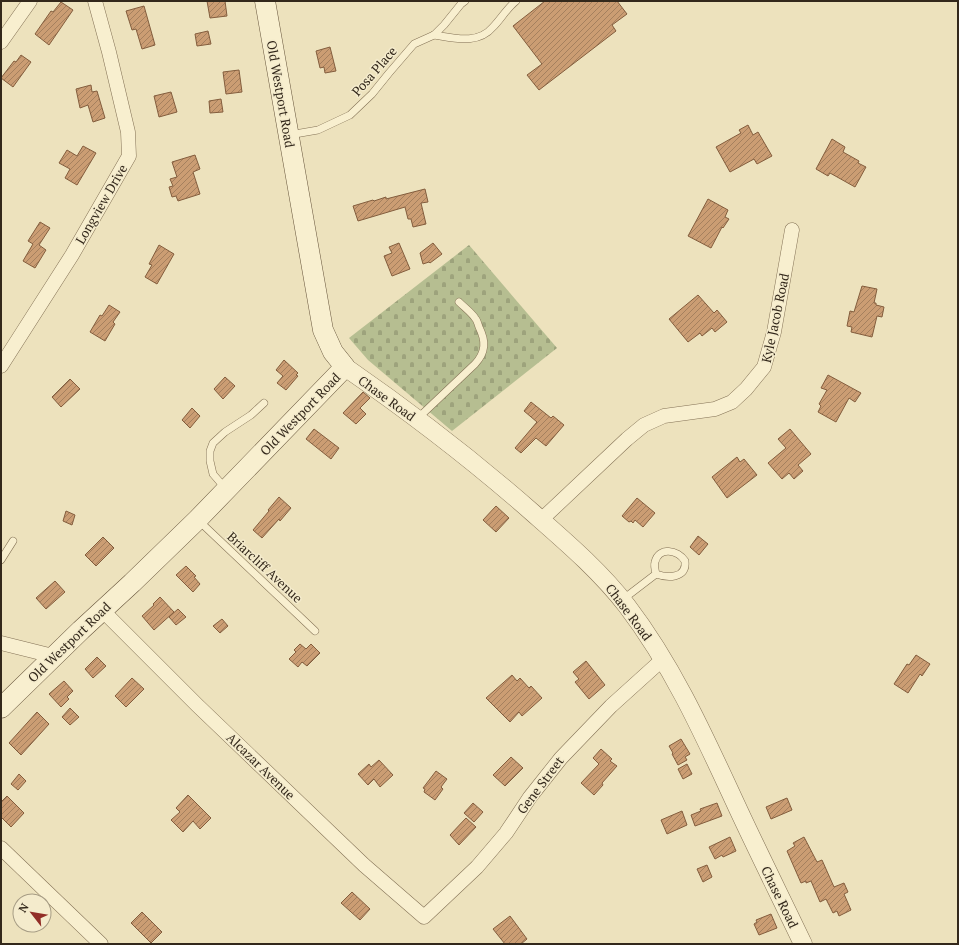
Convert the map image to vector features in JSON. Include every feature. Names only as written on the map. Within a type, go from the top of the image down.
[{"type":"main road","name":"Old Westport Road","points":[[1,708],[53,656],[197,520],[345,368],[333,352],[323,330],[265,1]]},
{"type":"street","points":[[1,42],[30,1]]},
{"type":"street","name":"Longview Drive","points":[[1,366],[72,255],[129,156],[128,132],[95,1]]},
{"type":"street","name":"Kyle Jacob Road","points":[[541,520],[627,439],[644,425],[664,416],[715,409],[732,402],[746,389],[764,367],[774,332],[792,230]]},
{"type":"street","name":"Chase Road","points":[[345,368],[384,394],[506,489],[568,543],[622,600],[646,633],[674,678],[702,732],[803,944]]},
{"type":"street","name":"Alcazar Avenue","points":[[102,610],[197,705],[364,865],[424,917]]},
{"type":"street","points":[[1,643],[53,656]]},
{"type":"street","name":"Gene Street","points":[[424,917],[477,866],[506,833],[530,797],[561,758],[611,706],[663,659]]},
{"type":"street","points":[[1,848],[101,944]]},
{"type":"lane","name":"Posa Place","points":[[289,135],[318,130],[350,115],[372,94],[388,73],[414,44],[434,35],[465,1]]},
{"type":"lane","points":[[434,35],[470,39],[481,37],[492,29],[516,1]]},
{"type":"lane","points":[[416,420],[475,364],[484,351],[484,336],[475,318],[459,302]]},
{"type":"lane","points":[[227,490],[213,474],[210,461],[210,451],[213,443],[225,432],[252,414],[264,403]]},
{"type":"lane","name":"Briarcliff Avenue","points":[[197,520],[315,631]]},
{"type":"lane","points":[[1,560],[13,541]]},
{"type":"lane","points":[[663,552],[673,552],[680,555],[685,561],[682,572],[677,576],[666,577],[656,574],[654,563],[663,552]]},
{"type":"lane","points":[[622,600],[656,574]]},
{"type":"green space","points":[[469,245],[557,348],[452,431],[368,360],[349,338]]},
{"type":"building","points":[[207,1],[225,1],[227,16],[210,18]]},
{"type":"building","points":[[545,1],[617,1],[627,14],[612,25],[616,31],[539,90],[527,75],[542,64],[513,26]]},
{"type":"building","points":[[61,2],[73,10],[49,45],[35,34],[51,11],[53,12]]},
{"type":"building","points":[[144,6],[155,45],[142,49],[136,29],[132,30],[126,11]]},
{"type":"building","points":[[208,31],[211,44],[197,46],[195,34]]},
{"type":"building","points":[[330,47],[336,71],[325,73],[324,67],[320,68],[316,51]]},
{"type":"building","points":[[21,55],[31,62],[13,87],[1,78],[14,61],[16,62]]},
{"type":"building","points":[[239,70],[242,92],[226,94],[223,72]]},
{"type":"building","points":[[91,85],[92,92],[97,91],[105,118],[93,122],[88,105],[80,108],[76,89]]},
{"type":"building","points":[[171,92],[177,112],[159,117],[154,96]]},
{"type":"building","points":[[221,99],[223,112],[210,113],[209,101]]},
{"type":"building","points":[[748,125],[753,135],[758,132],[772,156],[757,164],[754,159],[730,172],[716,147],[741,133],[739,130]]},
{"type":"building","points":[[832,139],[845,147],[843,152],[859,161],[858,163],[866,167],[855,187],[830,173],[828,176],[816,169]]},
{"type":"building","points":[[83,146],[96,153],[77,185],[65,178],[70,169],[59,163],[67,150],[77,156]]},
{"type":"building","points":[[195,155],[200,169],[193,172],[200,194],[178,201],[176,196],[172,197],[169,187],[173,186],[170,179],[177,177],[172,162]]},
{"type":"building","points":[[425,189],[428,202],[421,203],[426,224],[413,227],[411,219],[408,219],[405,207],[358,221],[353,206],[373,200],[386,197],[386,199]]},
{"type":"building","points":[[708,199],[728,210],[725,217],[729,219],[723,228],[722,227],[711,248],[688,236]]},
{"type":"building","points":[[40,222],[50,228],[39,245],[46,250],[35,268],[23,261],[33,244],[28,241]]},
{"type":"building","points":[[399,243],[410,269],[392,276],[384,256],[392,253],[389,247]]},
{"type":"building","points":[[433,243],[442,254],[430,263],[423,264],[420,253]]},
{"type":"building","points":[[159,245],[174,254],[157,284],[145,277],[152,265],[149,264]]},
{"type":"building","points":[[862,286],[877,289],[874,303],[884,307],[882,317],[877,316],[872,337],[851,332],[852,327],[847,326],[850,311],[854,312]]},
{"type":"building","points":[[698,295],[714,313],[717,310],[727,322],[715,332],[712,328],[702,336],[700,333],[688,342],[669,319]]},
{"type":"building","points":[[109,305],[120,312],[113,322],[115,324],[105,341],[90,332],[100,315],[102,316]]},
{"type":"building","points":[[284,360],[298,373],[296,375],[298,376],[286,390],[277,383],[283,376],[276,370]]},
{"type":"building","points":[[828,375],[861,393],[855,402],[849,398],[836,422],[818,412],[821,406],[819,404],[827,390],[821,388]]},
{"type":"building","points":[[225,377],[235,386],[223,399],[214,389]]},
{"type":"building","points":[[70,379],[80,389],[61,407],[52,397]]},
{"type":"building","points":[[363,392],[370,398],[360,408],[366,414],[356,424],[343,413]]},
{"type":"building","points":[[531,402],[551,418],[553,416],[564,425],[546,446],[536,438],[521,453],[515,448],[537,422],[524,411]]},
{"type":"building","points":[[192,408],[200,416],[190,428],[182,420]]},
{"type":"building","points":[[314,429],[339,448],[331,459],[306,439]]},
{"type":"building","points":[[790,429],[811,454],[798,465],[803,471],[794,479],[789,473],[782,479],[768,463],[786,448],[778,439]]},
{"type":"building","points":[[737,457],[740,462],[744,459],[757,475],[727,498],[712,477]]},
{"type":"building","points":[[279,497],[291,508],[262,538],[253,530]]},
{"type":"building","points":[[637,498],[655,513],[643,527],[635,520],[633,523],[631,521],[629,522],[622,516]]},
{"type":"building","points":[[496,506],[509,518],[496,532],[483,520]]},
{"type":"building","points":[[66,511],[75,515],[72,525],[63,521]]},
{"type":"building","points":[[698,536],[708,544],[699,555],[690,547]]},
{"type":"building","points":[[103,537],[114,548],[96,566],[85,555]]},
{"type":"building","points":[[186,566],[196,576],[194,577],[200,584],[193,592],[176,575]]},
{"type":"building","points":[[55,581],[65,592],[46,609],[36,598]]},
{"type":"building","points":[[160,597],[174,612],[154,630],[142,616]]},
{"type":"building","points":[[178,609],[186,617],[176,625],[169,617]]},
{"type":"building","points":[[222,619],[228,626],[220,633],[213,626]]},
{"type":"building","points":[[300,644],[306,649],[311,644],[320,653],[307,666],[302,662],[298,667],[289,659],[296,652],[294,650]]},
{"type":"building","points":[[916,655],[930,664],[922,676],[920,674],[908,693],[894,684],[907,664],[909,665]]},
{"type":"building","points":[[97,657],[106,666],[93,678],[85,669]]},
{"type":"building","points":[[586,661],[605,685],[589,699],[575,682],[579,679],[573,672]]},
{"type":"building","points":[[512,675],[517,681],[520,678],[529,688],[531,686],[542,698],[522,716],[519,712],[510,722],[486,698]]},
{"type":"building","points":[[132,678],[144,689],[126,707],[115,696]]},
{"type":"building","points":[[64,681],[73,691],[67,697],[69,699],[61,707],[49,694]]},
{"type":"building","points":[[70,708],[79,717],[70,725],[62,717]]},
{"type":"building","points":[[37,712],[49,724],[21,755],[9,743]]},
{"type":"building","points":[[681,739],[690,754],[685,757],[687,760],[678,765],[669,746]]},
{"type":"building","points":[[601,749],[612,759],[610,761],[617,766],[594,795],[581,783],[599,764],[593,758]]},
{"type":"building","points":[[511,757],[523,768],[505,786],[493,775]]},
{"type":"building","points":[[379,760],[393,775],[380,787],[374,779],[368,785],[358,774],[369,764],[371,767]]},
{"type":"building","points":[[687,764],[692,774],[683,779],[678,769]]},
{"type":"building","points":[[436,771],[447,779],[441,787],[443,789],[435,800],[424,792],[425,789],[423,788]]},
{"type":"building","points":[[19,774],[26,781],[18,790],[11,784]]},
{"type":"building","points":[[188,795],[211,818],[200,829],[193,821],[183,832],[171,820],[180,812],[176,808]]},
{"type":"building","points":[[7,796],[24,813],[11,827],[1,817],[1,802]]},
{"type":"building","points":[[787,798],[792,810],[771,819],[766,807]]},
{"type":"building","points":[[473,803],[483,812],[474,822],[464,813]]},
{"type":"building","points":[[717,803],[722,816],[695,826],[691,815],[701,811],[700,809]]},
{"type":"building","points":[[682,811],[687,825],[667,834],[661,820]]},
{"type":"building","points":[[466,818],[476,827],[459,845],[450,835]]},
{"type":"building","points":[[730,837],[736,851],[723,857],[722,855],[715,859],[709,847]]},
{"type":"building","points":[[804,837],[817,862],[822,860],[834,887],[844,883],[848,892],[844,894],[851,910],[839,916],[837,911],[833,913],[826,899],[820,902],[811,881],[801,883],[787,851],[795,846],[793,843]]},
{"type":"building","points":[[707,865],[712,877],[703,882],[697,869]]},
{"type":"building","points":[[352,892],[370,909],[360,920],[341,903]]},
{"type":"building","points":[[142,912],[162,932],[151,943],[131,923]]},
{"type":"building","points":[[771,914],[777,928],[759,935],[754,924],[757,922],[756,920]]},
{"type":"building","points":[[510,916],[527,939],[521,944],[505,944],[493,929]]}]
